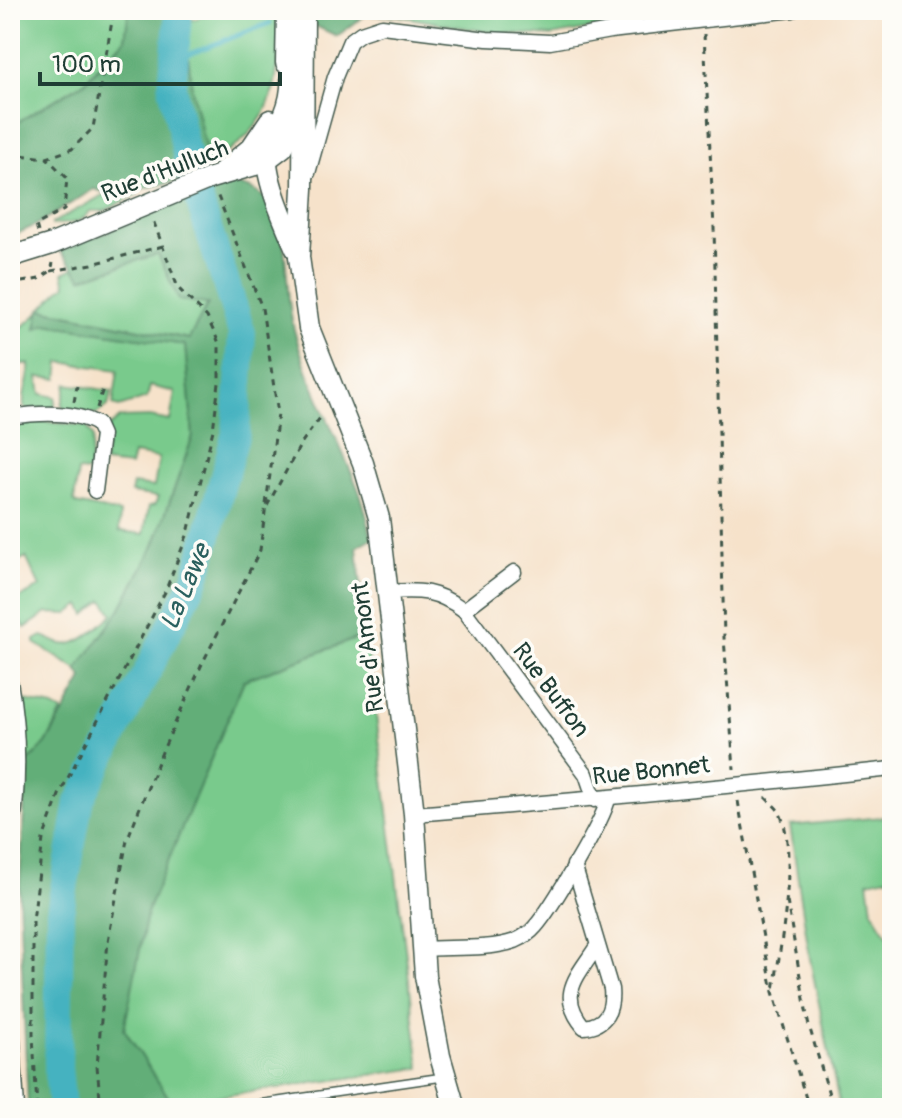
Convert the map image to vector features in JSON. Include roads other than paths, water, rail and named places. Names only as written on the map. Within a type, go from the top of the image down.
[{"type":"street","points":[[287,10],[287,51],[293,85],[288,104],[266,152],[276,200],[299,257]]},
{"type":"street","points":[[266,152],[283,147],[297,121],[302,95],[304,10]]},
{"type":"street","points":[[303,189],[335,77],[350,41],[361,33],[382,26],[487,39],[550,42],[610,31],[793,10]]},
{"type":"street","name":"Rue d'Amont","points":[[302,95],[303,189],[299,257],[309,328],[363,463],[375,504],[414,814],[429,1003],[455,1108]]},
{"type":"street","points":[[266,152],[293,169],[303,189]]},
{"type":"street","name":"Rue d'Hulluch","points":[[10,257],[52,244],[219,176],[266,152]]},
{"type":"street","points":[[219,176],[244,176],[259,182],[276,200]]},
{"type":"street","points":[[10,417],[63,415],[94,422],[102,435],[95,491]]},
{"type":"street","points":[[464,610],[514,572]]},
{"type":"street","name":"Rue Buffon","points":[[388,592],[427,591],[464,610],[602,799]]},
{"type":"street","points":[[10,682],[16,727],[16,783],[10,845]]},
{"type":"street","name":"Rue Bonnet","points":[[414,814],[602,799],[892,769]]},
{"type":"street","points":[[423,949],[504,944],[535,927],[606,810],[602,799]]},
{"type":"street","points":[[574,865],[611,989],[612,1004],[605,1019],[596,1026],[584,1027],[573,1015],[569,1003],[570,990],[597,946]]},
{"type":"street","points":[[10,996],[17,1108]]},
{"type":"lane","points":[[244,1106],[445,1077]]},
{"type":"waterway","name":"La Lawe","points":[[62,1108],[58,1068],[60,912],[79,802],[196,578],[236,433],[242,333],[190,172],[172,86],[179,10]]},
{"type":"waterway","points":[[176,59],[270,23]]}]
